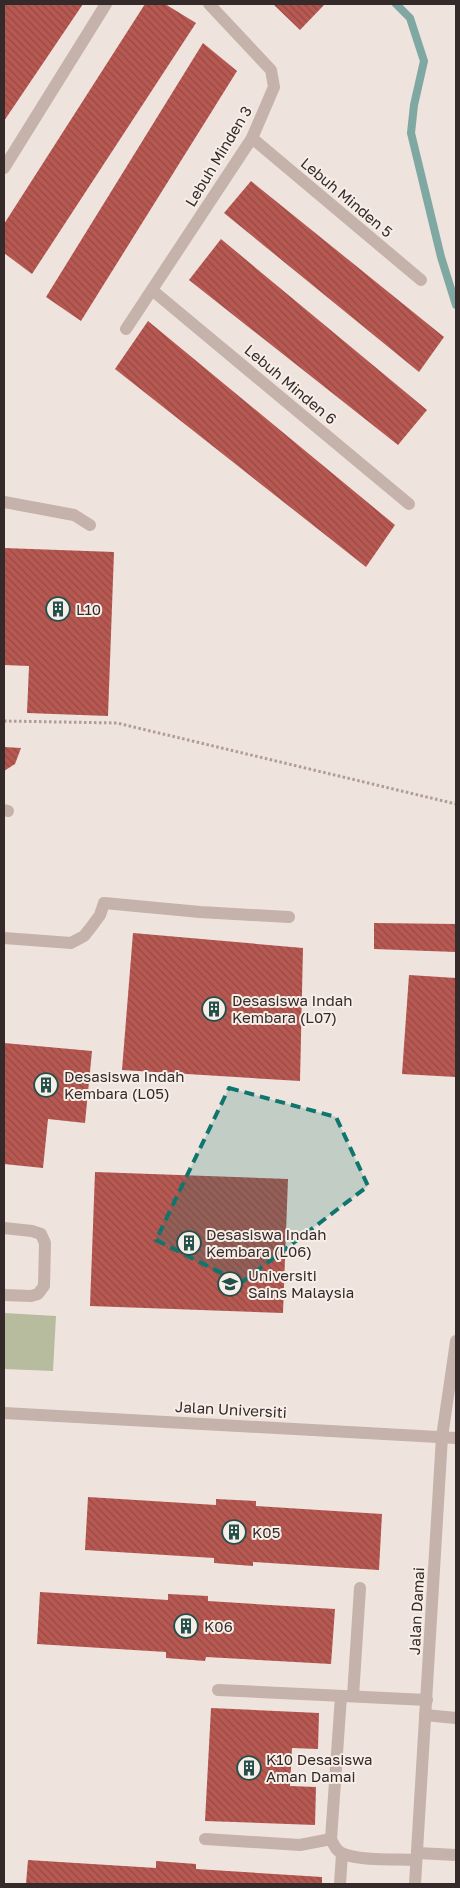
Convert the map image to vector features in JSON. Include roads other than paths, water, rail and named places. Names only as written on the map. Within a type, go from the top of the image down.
[{"type":"street","points":[[4,168],[106,4]]},
{"type":"street","name":"Lebuh Minden 3","points":[[126,329],[252,138],[274,87],[271,70],[209,4]]},
{"type":"street","name":"Lebuh Minden 5","points":[[252,138],[421,280]]},
{"type":"street","name":"Lebuh Minden 6","points":[[152,290],[409,504]]},
{"type":"street","points":[[4,502],[74,515],[90,525]]},
{"type":"street","points":[[4,938],[71,942],[84,936],[100,915],[104,903],[200,912],[289,917]]},
{"type":"street","points":[[4,1228],[32,1231],[41,1234],[45,1243],[44,1286],[38,1294],[31,1296],[4,1295]]},
{"type":"street","name":"Jalan Damai","points":[[415,1884],[442,1437],[456,1341]]},
{"type":"street","name":"Jalan Universiti","points":[[4,1413],[456,1438]]},
{"type":"street","points":[[360,1588],[331,1840],[342,1854],[354,1857],[456,1855]]},
{"type":"street","points":[[218,1690],[426,1700]]},
{"type":"street","points":[[425,1715],[456,1718]]},
{"type":"street","points":[[205,1840],[300,1845],[331,1840]]},
{"type":"street","points":[[340,1884],[342,1854]]},
{"type":"waterway","points":[[396,4],[410,18],[424,61],[414,105],[411,133],[441,257],[456,305]]},
{"type":"place","name":"L10","points":[[58,609]]},
{"type":"place","name":"Desasiswa Indah Kembara (L07)","points":[[214,1009]]},
{"type":"place","name":"Desasiswa Indah Kembara (L05)","points":[[46,1085]]},
{"type":"place","name":"Desasiswa Indah Kembara (L06)","points":[[189,1243]]},
{"type":"place","name":"Universiti Sains Malaysia","points":[[230,1284]]},
{"type":"place","name":"K05","points":[[234,1532]]},
{"type":"place","name":"K06","points":[[186,1626]]},
{"type":"place","name":"K10 Desasiswa Aman Damai","points":[[249,1768]]}]
